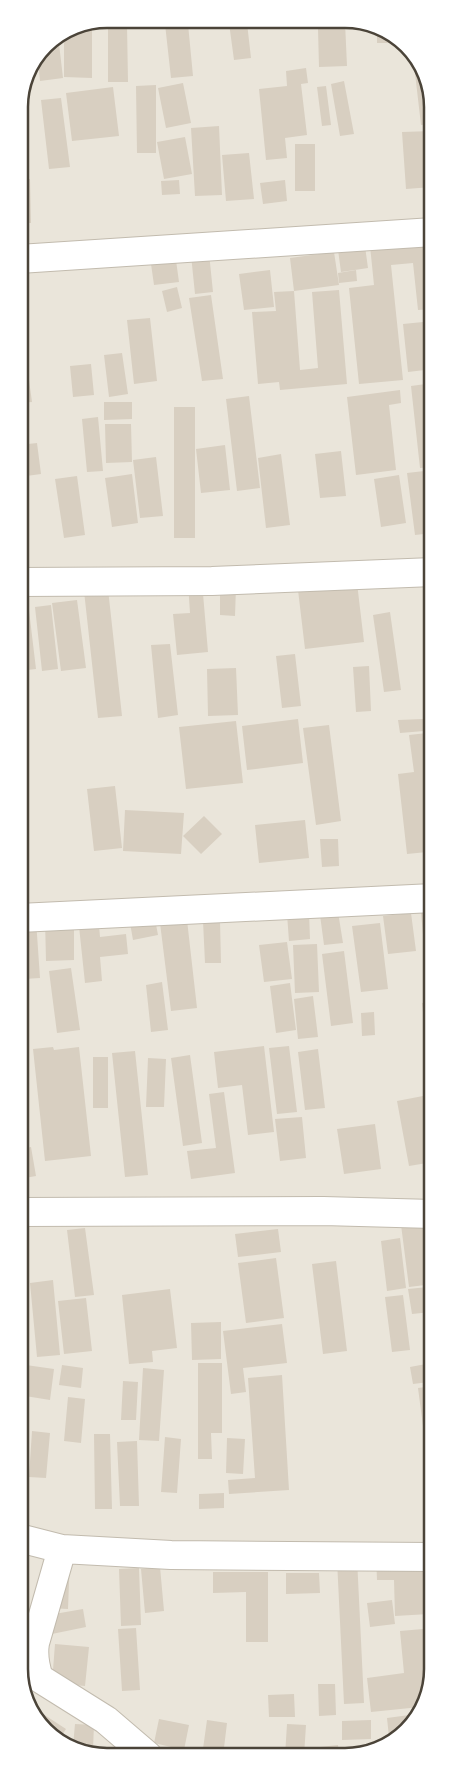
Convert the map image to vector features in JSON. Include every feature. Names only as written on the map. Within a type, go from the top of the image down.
[{"type":"street","points":[[28,258],[424,233]]},
{"type":"street","points":[[28,582],[212,581],[424,572]]},
{"type":"street","points":[[28,918],[424,898]]},
{"type":"street","points":[[28,1212],[323,1211],[424,1214]]},
{"type":"street","points":[[28,1540],[62,1549],[171,1555],[424,1557]]},
{"type":"street","points":[[28,1665],[62,1549]]},
{"type":"street","points":[[28,1669],[106,1720],[139,1748]]},
{"type":"shaded area","points":[[91,29],[361,29],[380,36],[401,51],[416,72],[424,97],[424,1674],[422,1690],[405,1721],[380,1740],[355,1748],[91,1747],[67,1738],[47,1721],[34,1699],[28,1679],[28,102],[30,86],[36,72],[51,51],[63,41]]},
{"type":"building","points":[[108,28],[127,28],[128,82],[108,82]]},
{"type":"building","points":[[165,28],[188,28],[193,76],[171,78]]},
{"type":"building","points":[[230,28],[248,28],[251,58],[234,60]]},
{"type":"building","points":[[345,28],[347,66],[319,67],[318,29]]},
{"type":"building","points":[[92,29],[92,78],[64,77],[64,40]]},
{"type":"building","points":[[377,35],[391,43],[377,43]]},
{"type":"building","points":[[59,44],[63,78],[40,81],[39,67],[51,51]]},
{"type":"building","points":[[306,68],[308,83],[301,84],[307,135],[285,138],[287,158],[266,160],[259,89],[287,86],[286,71]]},
{"type":"building","points":[[415,73],[422,86],[424,97],[424,125],[421,125]]},
{"type":"building","points":[[344,81],[354,134],[340,136],[331,84]]},
{"type":"building","points":[[183,83],[191,123],[166,128],[158,88]]},
{"type":"building","points":[[156,85],[156,153],[137,153],[136,86]]},
{"type":"building","points":[[326,86],[331,125],[322,126],[317,87]]},
{"type":"building","points":[[113,87],[119,136],[72,141],[66,93]]},
{"type":"building","points":[[61,98],[70,167],[49,169],[41,100]]},
{"type":"building","points":[[219,126],[222,195],[195,196],[191,128]]},
{"type":"building","points":[[424,131],[424,188],[406,189],[402,132]]},
{"type":"building","points":[[185,137],[192,174],[164,179],[157,142]]},
{"type":"building","points":[[295,144],[315,144],[315,191],[295,191]]},
{"type":"building","points":[[249,153],[254,199],[226,201],[222,155]]},
{"type":"building","points":[[28,179],[30,179],[31,223],[28,223]]},
{"type":"building","points":[[179,180],[180,194],[162,195],[161,181]]},
{"type":"building","points":[[285,180],[287,201],[263,204],[260,183]]},
{"type":"building","points":[[424,231],[424,310],[418,310],[413,263],[391,265],[403,380],[359,384],[349,288],[374,285],[369,236]]},
{"type":"building","points":[[363,232],[368,268],[341,272],[336,235]]},
{"type":"building","points":[[334,252],[339,285],[294,291],[290,258]]},
{"type":"building","points":[[175,253],[179,282],[154,285],[150,257]]},
{"type":"building","points":[[209,253],[213,292],[195,294],[191,255]]},
{"type":"building","points":[[270,270],[274,307],[244,310],[239,274]]},
{"type":"building","points":[[356,270],[357,281],[339,283],[338,273]]},
{"type":"building","points":[[177,287],[182,308],[167,312],[162,291]]},
{"type":"building","points":[[339,290],[347,384],[280,390],[279,382],[258,384],[252,312],[276,311],[274,292],[294,291],[300,370],[318,368],[312,292]]},
{"type":"building","points":[[211,295],[223,379],[202,381],[189,298]]},
{"type":"building","points":[[150,318],[157,381],[134,384],[127,320]]},
{"type":"building","points":[[424,322],[424,370],[408,372],[403,324]]},
{"type":"building","points":[[122,353],[128,394],[109,397],[104,355]]},
{"type":"building","points":[[91,364],[94,395],[73,397],[70,366]]},
{"type":"building","points":[[28,373],[32,402],[28,402]]},
{"type":"building","points":[[424,384],[424,468],[420,468],[411,386]]},
{"type":"building","points":[[400,390],[401,403],[389,405],[396,470],[356,475],[347,397]]},
{"type":"building","points":[[249,396],[260,488],[237,491],[226,399]]},
{"type":"building","points":[[104,402],[132,402],[132,419],[104,420]]},
{"type":"building","points":[[174,407],[195,407],[195,538],[174,538]]},
{"type":"building","points":[[98,417],[103,471],[87,472],[82,419]]},
{"type":"building","points":[[105,424],[131,424],[132,462],[106,463]]},
{"type":"building","points":[[37,443],[41,474],[28,476],[28,444]]},
{"type":"building","points":[[225,445],[230,490],[201,493],[196,449]]},
{"type":"building","points":[[341,451],[346,496],[320,498],[315,454]]},
{"type":"building","points":[[281,454],[290,525],[266,528],[258,458]]},
{"type":"building","points":[[156,457],[163,516],[140,518],[133,460]]},
{"type":"building","points":[[424,471],[424,534],[415,535],[407,473]]},
{"type":"building","points":[[132,474],[138,523],[112,527],[105,478]]},
{"type":"building","points":[[399,475],[406,523],[381,527],[374,479]]},
{"type":"building","points":[[77,476],[85,535],[64,538],[55,479]]},
{"type":"building","points":[[202,582],[208,652],[177,655],[173,614],[190,613],[188,583]]},
{"type":"building","points":[[357,583],[364,642],[305,649],[298,590]]},
{"type":"building","points":[[220,587],[236,587],[235,616],[220,615]]},
{"type":"building","points":[[108,589],[122,716],[98,718],[84,591]]},
{"type":"building","points":[[77,600],[86,668],[61,671],[52,603]]},
{"type":"building","points":[[28,602],[36,669],[28,670]]},
{"type":"building","points":[[51,605],[58,669],[42,671],[35,607]]},
{"type":"building","points":[[390,612],[401,690],[384,692],[373,615]]},
{"type":"building","points":[[170,644],[178,715],[158,718],[151,645]]},
{"type":"building","points":[[295,654],[301,706],[282,708],[276,656]]},
{"type":"building","points":[[369,666],[371,711],[356,712],[353,667]]},
{"type":"building","points":[[236,668],[238,715],[208,716],[207,669]]},
{"type":"building","points":[[298,719],[303,763],[247,770],[242,726]]},
{"type":"building","points":[[423,719],[424,731],[400,733],[398,720]]},
{"type":"building","points":[[236,721],[243,783],[186,789],[179,727]]},
{"type":"building","points":[[329,725],[341,821],[316,825],[303,728]]},
{"type":"building","points":[[424,733],[424,852],[407,854],[398,774],[414,772],[409,735]]},
{"type":"building","points":[[115,786],[122,848],[94,851],[87,789]]},
{"type":"building","points":[[125,810],[184,813],[181,854],[123,851]]},
{"type":"building","points":[[204,816],[222,834],[201,854],[183,836]]},
{"type":"building","points":[[305,820],[309,858],[259,863],[255,825]]},
{"type":"building","points":[[320,839],[338,839],[339,866],[322,867]]},
{"type":"building","points":[[420,901],[424,901],[424,946]]},
{"type":"building","points":[[338,912],[343,943],[324,945],[320,915]]},
{"type":"building","points":[[309,913],[310,939],[289,941],[287,914]]},
{"type":"building","points":[[411,913],[416,951],[388,954],[383,916]]},
{"type":"building","points":[[98,915],[100,937],[126,934],[128,954],[100,957],[102,981],[85,983],[78,917]]},
{"type":"building","points":[[74,918],[74,960],[46,961],[45,919]]},
{"type":"building","points":[[155,919],[158,935],[133,940],[130,923]]},
{"type":"building","points":[[28,920],[36,920],[40,978],[28,979]]},
{"type":"building","points":[[187,920],[197,1008],[171,1011],[160,923]]},
{"type":"building","points":[[203,921],[220,921],[221,963],[205,963]]},
{"type":"building","points":[[380,923],[388,989],[361,992],[352,926]]},
{"type":"building","points":[[287,942],[292,979],[264,982],[259,945]]},
{"type":"building","points":[[317,944],[319,992],[295,993],[293,945]]},
{"type":"building","points":[[344,951],[353,1023],[331,1026],[322,954]]},
{"type":"building","points":[[71,968],[80,1030],[57,1033],[49,971]]},
{"type":"building","points":[[162,982],[168,1030],[151,1032],[146,985]]},
{"type":"building","points":[[290,983],[296,1030],[276,1033],[270,986]]},
{"type":"building","points":[[313,996],[318,1037],[298,1039],[294,999]]},
{"type":"building","points":[[422,1003],[424,1003],[424,1022]]},
{"type":"building","points":[[374,1012],[375,1035],[362,1036],[361,1013]]},
{"type":"building","points":[[264,1046],[274,1132],[248,1135],[242,1085],[218,1088],[214,1052]]},
{"type":"building","points":[[289,1046],[297,1112],[277,1114],[269,1048]]},
{"type":"building","points":[[53,1047],[54,1050],[79,1047],[91,1156],[45,1161],[33,1049]]},
{"type":"building","points":[[318,1049],[325,1108],[305,1110],[298,1052]]},
{"type":"building","points":[[135,1051],[148,1175],[125,1177],[112,1053]]},
{"type":"building","points":[[190,1055],[202,1143],[183,1146],[171,1058]]},
{"type":"building","points":[[93,1057],[108,1057],[108,1108],[93,1108]]},
{"type":"building","points":[[148,1058],[166,1059],[164,1107],[146,1107]]},
{"type":"building","points":[[224,1092],[235,1173],[191,1179],[187,1151],[216,1148],[209,1094]]},
{"type":"building","points":[[423,1096],[424,1164],[409,1166],[397,1101]]},
{"type":"building","points":[[302,1117],[306,1158],[280,1161],[275,1119]]},
{"type":"building","points":[[375,1124],[381,1169],[344,1174],[337,1129]]},
{"type":"building","points":[[31,1147],[36,1176],[28,1177],[28,1148]]},
{"type":"building","points":[[424,1213],[424,1285],[409,1287],[400,1217]]},
{"type":"building","points":[[85,1228],[94,1295],[75,1297],[67,1230]]},
{"type":"building","points":[[278,1229],[281,1252],[238,1257],[235,1234]]},
{"type":"building","points":[[400,1238],[406,1288],[387,1291],[381,1241]]},
{"type":"building","points":[[276,1258],[284,1318],[246,1323],[238,1263]]},
{"type":"building","points":[[336,1261],[347,1351],[323,1354],[312,1264]]},
{"type":"building","points":[[53,1280],[60,1355],[37,1357],[30,1283]]},
{"type":"building","points":[[424,1287],[424,1313],[412,1314],[408,1289]]},
{"type":"building","points":[[170,1289],[177,1348],[152,1351],[153,1362],[129,1364],[122,1295]]},
{"type":"building","points":[[403,1295],[410,1350],[392,1352],[385,1297]]},
{"type":"building","points":[[86,1298],[92,1351],[64,1354],[58,1301]]},
{"type":"building","points":[[221,1322],[221,1359],[192,1360],[191,1323]]},
{"type":"building","points":[[282,1324],[287,1363],[243,1368],[246,1392],[231,1394],[223,1331]]},
{"type":"building","points":[[198,1363],[222,1363],[222,1433],[211,1433],[212,1459],[198,1459]]},
{"type":"building","points":[[424,1364],[424,1383],[413,1384],[410,1367]]},
{"type":"building","points":[[28,1365],[54,1369],[50,1400],[28,1396]]},
{"type":"building","points":[[62,1365],[83,1368],[81,1388],[59,1385]]},
{"type":"building","points":[[143,1368],[164,1370],[159,1441],[139,1440]]},
{"type":"building","points":[[282,1375],[289,1490],[229,1494],[228,1480],[255,1478],[248,1378]]},
{"type":"building","points":[[123,1381],[138,1382],[136,1420],[121,1420]]},
{"type":"building","points":[[424,1387],[424,1434],[418,1388]]},
{"type":"building","points":[[68,1397],[85,1399],[81,1443],[64,1441]]},
{"type":"building","points":[[32,1431],[50,1433],[46,1478],[29,1477]]},
{"type":"building","points":[[94,1434],[110,1434],[112,1509],[95,1509]]},
{"type":"building","points":[[165,1437],[181,1439],[177,1493],[161,1492]]},
{"type":"building","points":[[227,1438],[245,1439],[243,1474],[226,1473]]},
{"type":"building","points":[[137,1441],[139,1506],[120,1506],[117,1442]]},
{"type":"building","points":[[224,1493],[224,1508],[199,1509],[199,1494]]},
{"type":"building","points":[[424,1553],[424,1614],[395,1616],[394,1580],[377,1580],[376,1555]]},
{"type":"building","points":[[70,1557],[68,1609],[49,1608]]},
{"type":"building","points":[[357,1558],[364,1703],[344,1704],[337,1560]]},
{"type":"building","points":[[160,1567],[164,1611],[145,1613],[141,1569]]},
{"type":"building","points":[[139,1568],[141,1625],[121,1626],[119,1569]]},
{"type":"building","points":[[213,1572],[268,1572],[268,1642],[246,1642],[246,1592],[213,1593]]},
{"type":"building","points":[[286,1573],[319,1573],[320,1593],[286,1594]]},
{"type":"building","points":[[392,1600],[395,1624],[370,1627],[367,1603]]},
{"type":"building","points":[[83,1609],[86,1627],[47,1635],[43,1616]]},
{"type":"building","points":[[136,1628],[140,1690],[122,1691],[118,1629]]},
{"type":"building","points":[[423,1629],[424,1674],[422,1690],[414,1708],[371,1712],[367,1678],[404,1673],[400,1631]]},
{"type":"building","points":[[55,1644],[89,1647],[85,1686],[52,1683]]},
{"type":"building","points":[[318,1684],[335,1684],[336,1715],[319,1716]]},
{"type":"building","points":[[294,1694],[295,1717],[269,1717],[268,1695]]},
{"type":"building","points":[[41,1712],[66,1729],[62,1734]]},
{"type":"building","points":[[410,1715],[389,1735],[387,1718]]},
{"type":"building","points":[[159,1719],[189,1725],[184,1748],[154,1743]]},
{"type":"building","points":[[207,1720],[227,1723],[224,1748],[203,1748]]},
{"type":"building","points":[[371,1720],[371,1739],[342,1740],[342,1721]]},
{"type":"building","points":[[75,1724],[94,1725],[93,1747],[73,1741]]},
{"type":"building","points":[[287,1724],[306,1725],[305,1748],[286,1748]]},
{"type":"building","points":[[338,1745],[338,1748],[320,1748]]}]
